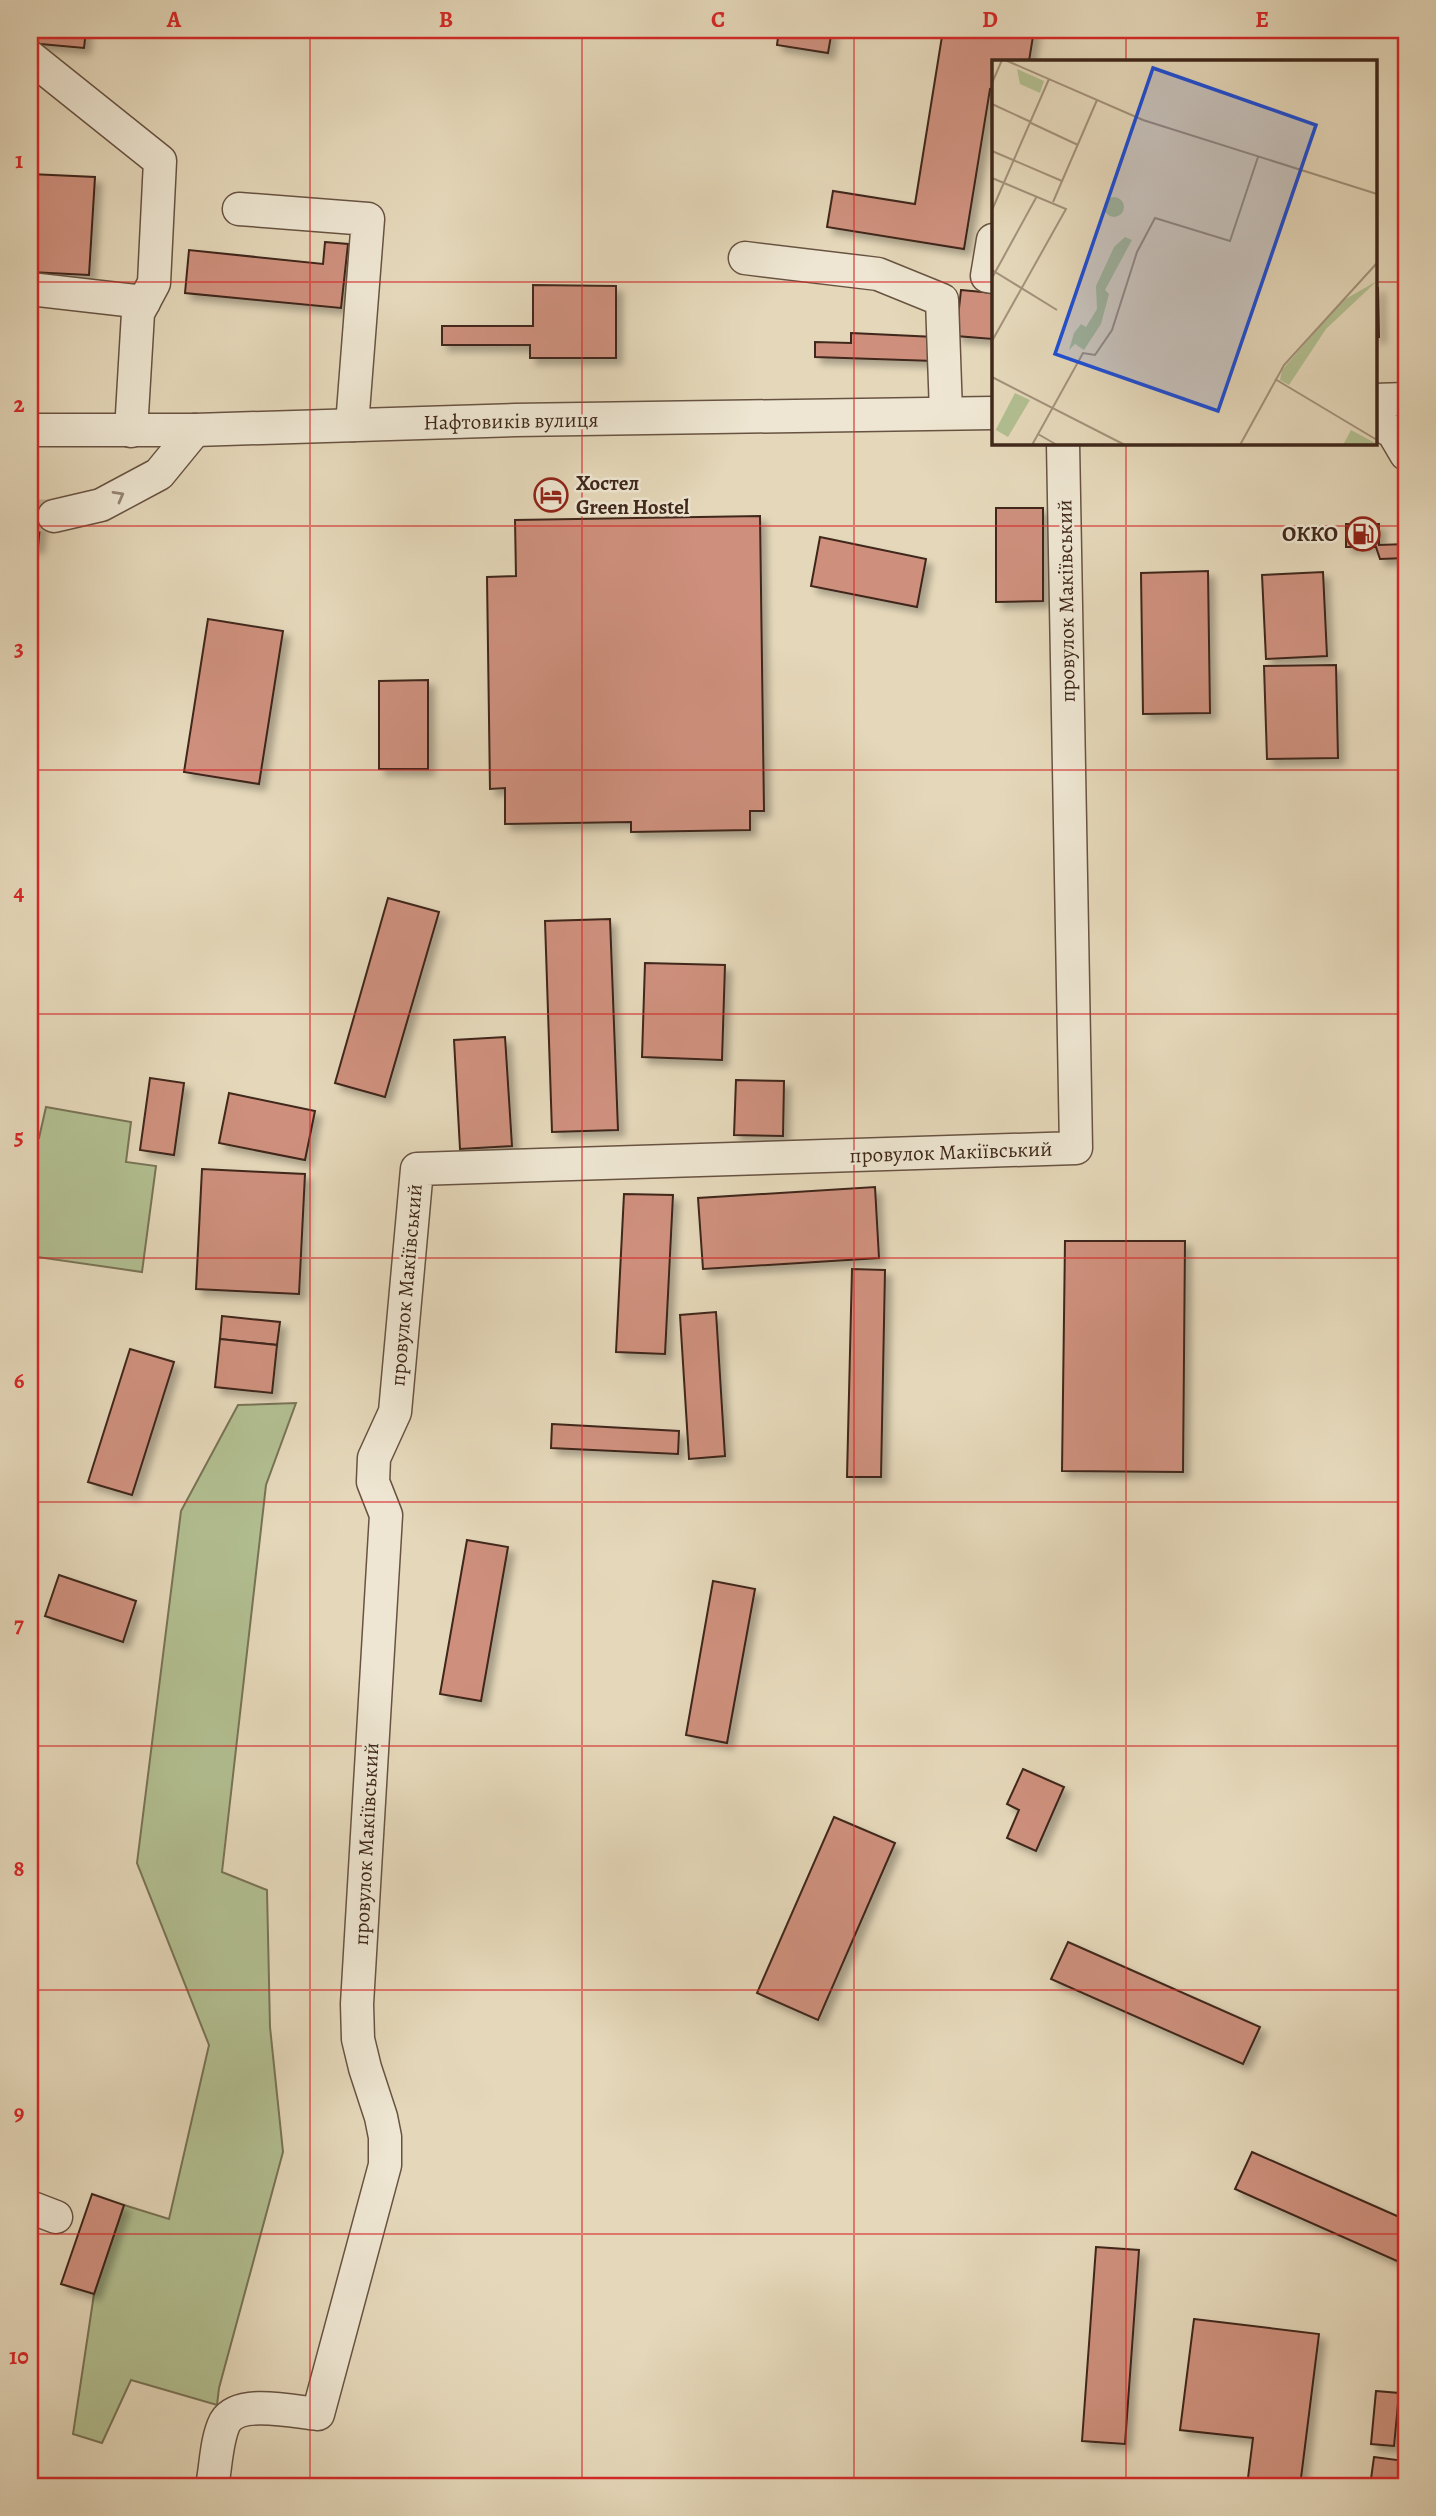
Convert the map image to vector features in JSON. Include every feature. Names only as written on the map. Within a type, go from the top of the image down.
[{"type":"street","points":[[30,57],[160,161],[154,283],[138,313],[131,431]]},
{"type":"street","points":[[239,209],[368,219],[352,425]]},
{"type":"street","points":[[992,246],[987,276],[992,277]]},
{"type":"street","points":[[745,258],[878,274],[942,300],[946,414]]},
{"type":"street","points":[[30,289],[144,302]]},
{"type":"street","points":[[1376,400],[1406,399]]},
{"type":"street","name":"Нафтовиків вулиця","points":[[30,430],[195,430],[514,420],[992,413]]},
{"type":"street","points":[[1376,423],[1393,432],[1406,454]]},
{"type":"street","points":[[54,516],[101,505],[159,474],[195,430]]},
{"type":"street","name":"провулок Макіївський","points":[[212,2486],[222,2430],[226,2420],[236,2411],[251,2407],[318,2414],[385,2165],[385,2137],[381,2117],[358,2039],[357,2004],[386,1515],[373,1482],[374,1458],[394,1412],[417,1169],[1076,1148],[1063,444]]},
{"type":"green space","points":[[46,1107],[131,1122],[126,1162],[156,1166],[142,1272],[30,1256],[30,1138],[39,1138]]},
{"type":"green space","points":[[296,1403],[266,1485],[222,1872],[267,1890],[270,2027],[283,2152],[219,2388],[217,2405],[131,2380],[102,2443],[73,2434],[94,2294],[124,2205],[169,2219],[209,2045],[137,1863],[181,1511],[238,1405]]},
{"type":"building","points":[[30,30],[86,30],[84,48],[30,43]]},
{"type":"building","points":[[779,30],[832,30],[828,53],[777,45]]},
{"type":"building","points":[[943,30],[1034,30],[1029,60],[992,60],[992,90],[990,89],[964,249],[827,227],[833,191],[915,204]]},
{"type":"building","points":[[30,174],[95,177],[89,275],[30,272]]},
{"type":"building","points":[[325,242],[348,244],[341,308],[185,293],[189,250],[323,264]]},
{"type":"building","points":[[533,285],[616,286],[616,358],[530,358],[530,345],[442,345],[442,326],[533,326]]},
{"type":"building","points":[[1376,288],[1378,288],[1379,337],[1376,337]]},
{"type":"building","points":[[961,290],[992,293],[992,339],[956,336]]},
{"type":"building","points":[[851,333],[935,337],[934,361],[815,357],[815,342],[851,343]]},
{"type":"building","points":[[30,503],[42,504],[38,547],[30,547]]},
{"type":"building","points":[[996,508],[1043,508],[1043,601],[996,602]]},
{"type":"building","points":[[760,516],[764,811],[750,811],[750,830],[631,832],[631,822],[505,824],[505,788],[490,789],[487,577],[516,576],[515,520]]},
{"type":"building","name":"ОККО","points":[[1346,524],[1379,524],[1379,545],[1406,544],[1406,558],[1380,559],[1376,547],[1346,547]]},
{"type":"building","points":[[820,537],[926,559],[917,607],[811,586]]},
{"type":"building","points":[[1208,571],[1210,713],[1143,714],[1141,573]]},
{"type":"building","points":[[1323,572],[1327,656],[1266,659],[1262,575]]},
{"type":"building","points":[[208,619],[283,631],[259,784],[184,772]]},
{"type":"building","points":[[1336,665],[1338,758],[1267,759],[1264,666]]},
{"type":"building","points":[[428,680],[428,769],[379,769],[379,681]]},
{"type":"building","points":[[388,898],[439,912],[385,1097],[335,1083]]},
{"type":"building","points":[[610,919],[618,1130],[552,1132],[545,921]]},
{"type":"building","points":[[645,963],[725,965],[722,1060],[642,1057]]},
{"type":"building","points":[[505,1037],[512,1146],[460,1149],[454,1040]]},
{"type":"building","points":[[150,1078],[184,1083],[174,1155],[140,1150]]},
{"type":"building","points":[[736,1080],[784,1081],[783,1136],[734,1135]]},
{"type":"building","points":[[229,1093],[315,1111],[305,1160],[219,1143]]},
{"type":"building","points":[[202,1169],[305,1174],[299,1294],[196,1289]]},
{"type":"building","points":[[875,1187],[879,1258],[703,1269],[698,1198]]},
{"type":"building","points":[[624,1194],[673,1195],[665,1354],[616,1352]]},
{"type":"building","points":[[1065,1241],[1185,1241],[1183,1472],[1062,1471]]},
{"type":"building","points":[[852,1269],[885,1270],[881,1477],[847,1477]]},
{"type":"building","points":[[716,1312],[725,1456],[689,1459],[680,1315]]},
{"type":"building","points":[[222,1316],[280,1322],[277,1345],[220,1339]]},
{"type":"building","points":[[220,1339],[277,1345],[272,1393],[215,1387]]},
{"type":"building","points":[[130,1349],[174,1362],[132,1495],[88,1482]]},
{"type":"building","points":[[552,1424],[679,1431],[678,1454],[551,1448]]},
{"type":"building","points":[[467,1540],[508,1547],[481,1701],[440,1694]]},
{"type":"building","points":[[59,1575],[136,1601],[123,1642],[45,1616]]},
{"type":"building","points":[[713,1581],[755,1589],[727,1743],[686,1735]]},
{"type":"building","points":[[1023,1769],[1064,1787],[1036,1851],[1007,1838],[1019,1810],[1007,1804]]},
{"type":"building","points":[[834,1817],[895,1843],[818,2020],[757,1993]]},
{"type":"building","points":[[1068,1942],[1260,2027],[1243,2064],[1051,1979]]},
{"type":"building","points":[[1252,2152],[1406,2220],[1406,2265],[1235,2189]]},
{"type":"building","points":[[92,2194],[124,2205],[94,2294],[61,2284]]},
{"type":"building","points":[[1096,2247],[1139,2250],[1125,2444],[1082,2441]]},
{"type":"building","points":[[1194,2319],[1319,2334],[1300,2486],[1247,2486],[1253,2438],[1180,2430]]},
{"type":"building","points":[[1376,2391],[1399,2393],[1394,2446],[1371,2444]]},
{"type":"building","points":[[1374,2457],[1405,2461],[1402,2486],[1370,2486]]},
{"type":"tunnel","points":[[30,515],[54,516]]},
{"type":"place","name":"Хостел Green Hostel","points":[[551,495]]},
{"type":"place","name":"ОККО","points":[[1363,534]]}]
